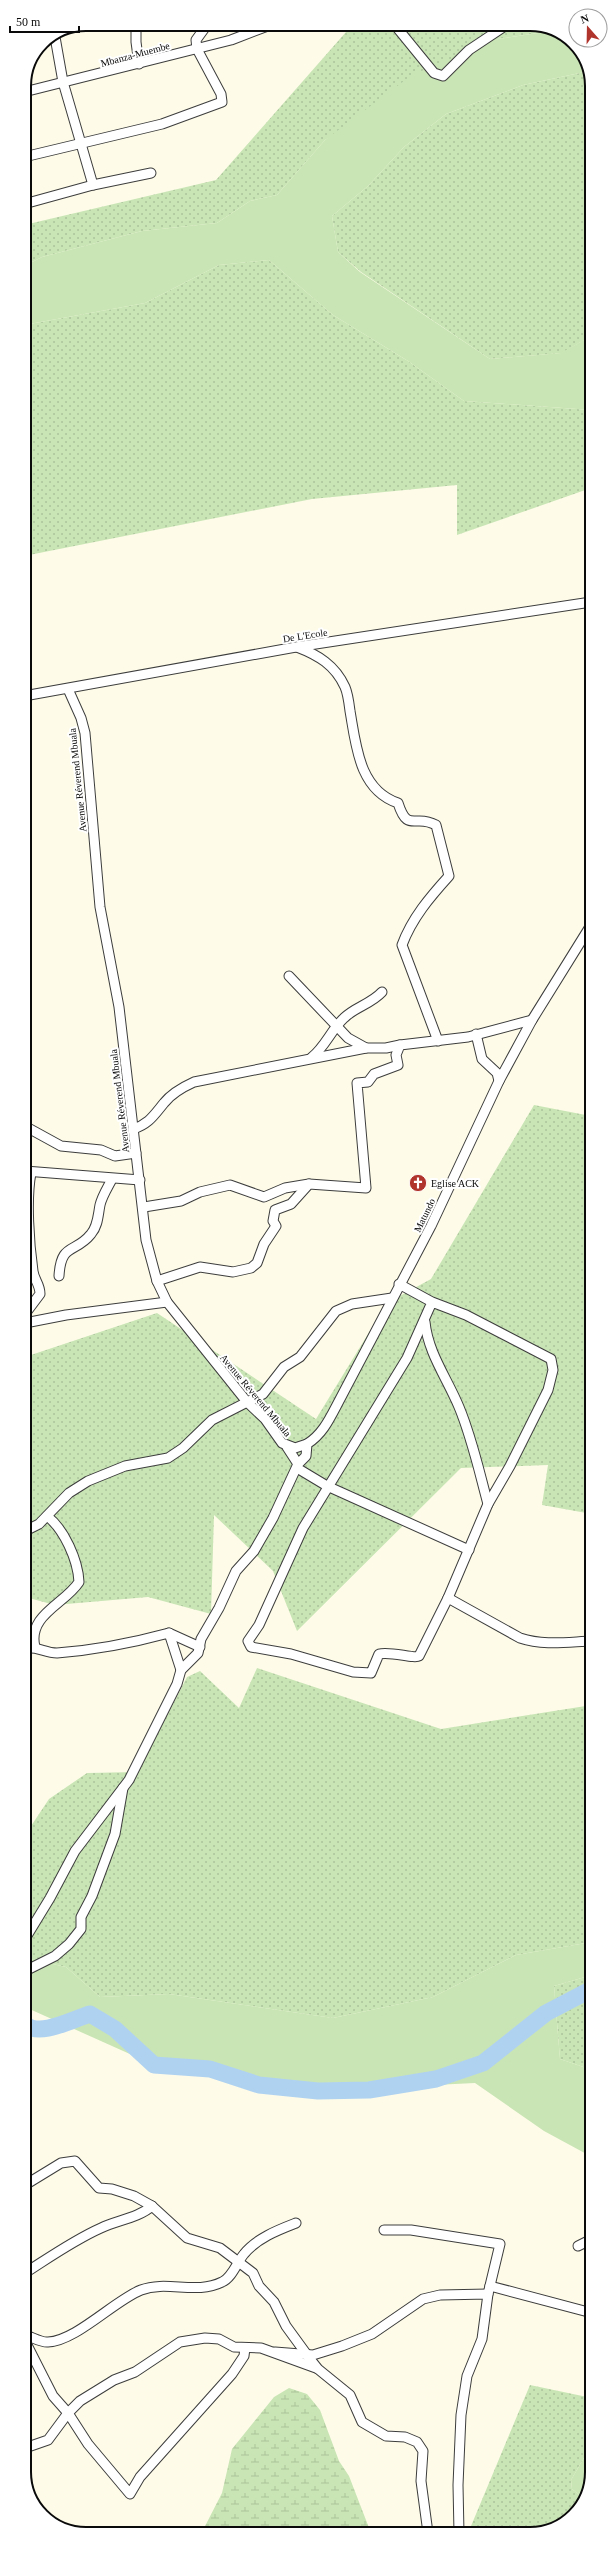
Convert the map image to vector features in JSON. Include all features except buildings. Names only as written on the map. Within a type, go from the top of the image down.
[{"type":"street","points":[[136,31],[139,64]]},
{"type":"street","points":[[31,155],[162,124],[222,102],[221,94],[197,49],[196,40],[203,31]]},
{"type":"street","name":"Mbanza-Muembe","points":[[31,90],[197,49],[248,35],[257,31]]},
{"type":"street","points":[[400,31],[434,73],[443,76],[469,50],[498,31]]},
{"type":"street","points":[[56,40],[63,82],[93,185]]},
{"type":"street","points":[[31,202],[93,185],[151,173]]},
{"type":"street","name":"De L'Ecole","points":[[31,695],[296,647],[585,603]]},
{"type":"street","points":[[296,647],[324,659],[338,675],[346,688],[356,746],[367,780],[382,795],[398,803],[403,817],[410,822],[428,820],[436,825],[449,876],[408,928],[402,945],[438,1041]]},
{"type":"street","name":"Avenue Réverend Mbuala","points":[[68,689],[81,718],[85,733],[100,907],[119,1007],[136,1153],[144,1207],[148,1251],[157,1281],[166,1302],[247,1402],[265,1419],[282,1443],[287,1447],[304,1447],[307,1444]]},
{"type":"street","name":"Matundo","points":[[181,1670],[198,1653],[201,1639],[219,1608],[236,1571],[254,1551],[273,1518],[297,1466],[306,1456],[307,1444],[316,1438],[326,1425],[399,1284],[431,1226],[499,1081],[532,1020],[585,935]]},
{"type":"street","points":[[289,976],[348,1038],[366,1048]]},
{"type":"street","points":[[311,1058],[319,1052],[344,1018],[374,1001],[382,992]]},
{"type":"street","points":[[134,1128],[145,1125],[165,1102],[181,1088],[194,1082],[366,1048],[386,1048],[438,1041],[476,1034],[532,1020]]},
{"type":"street","points":[[476,1034],[482,1059],[497,1073],[499,1081]]},
{"type":"street","points":[[144,1207],[171,1201],[182,1201],[200,1192],[230,1186],[264,1197],[285,1188],[309,1184],[366,1188],[357,1083],[368,1082],[374,1074],[398,1065],[396,1055],[400,1045]]},
{"type":"street","points":[[31,1130],[61,1146],[101,1150],[115,1156],[136,1153]]},
{"type":"street","points":[[31,1172],[140,1180]]},
{"type":"street","points":[[59,1276],[60,1261],[66,1252],[91,1235],[97,1224],[100,1203],[112,1179]]},
{"type":"street","points":[[157,1281],[200,1267],[233,1272],[251,1268],[257,1263],[264,1244],[276,1226],[272,1221],[275,1210],[291,1204],[309,1184]]},
{"type":"street","points":[[31,1250],[33,1271],[40,1286],[40,1294],[31,1306]]},
{"type":"street","points":[[399,1284],[432,1302],[466,1315],[551,1359],[553,1370],[548,1390],[510,1466],[488,1504],[448,1598],[419,1656],[415,1658],[387,1652],[379,1654],[371,1673],[337,1668],[291,1654],[256,1650],[248,1645],[303,1528],[327,1486],[386,1393],[417,1340],[432,1302]]},
{"type":"street","points":[[31,1528],[39,1524],[68,1493],[88,1480],[125,1466],[168,1458],[182,1448],[212,1420],[268,1390],[284,1367],[300,1357],[336,1311],[352,1304],[392,1298]]},
{"type":"street","points":[[31,1322],[66,1315],[166,1302]]},
{"type":"street","points":[[425,1320],[426,1335],[433,1354],[468,1428],[488,1504]]},
{"type":"street","points":[[287,1447],[297,1466],[327,1486],[469,1550]]},
{"type":"street","points":[[35,1647],[34,1632],[40,1621],[79,1582],[75,1565],[62,1532],[47,1516]]},
{"type":"street","points":[[448,1598],[520,1638],[532,1642],[561,1643],[585,1641]]},
{"type":"street","points":[[31,1929],[50,1898],[75,1851],[129,1780],[178,1684],[181,1670],[169,1633]]},
{"type":"street","points":[[31,1647],[35,1647],[49,1652],[86,1650],[119,1646],[169,1633],[200,1647]]},
{"type":"street","points":[[31,1968],[55,1956],[69,1944],[81,1928],[81,1917],[92,1896],[115,1834],[123,1788]]},
{"type":"street","points":[[31,2181],[60,2162],[75,2161],[99,2188],[126,2192],[152,2206],[187,2238],[220,2248],[253,2273],[259,2286],[274,2302],[286,2326],[306,2354],[318,2369],[350,2395],[362,2422],[386,2436],[405,2437],[417,2442],[423,2451],[421,2481],[427,2527]]},
{"type":"street","points":[[31,2270],[79,2239],[102,2227],[136,2216],[152,2206]]},
{"type":"street","points":[[31,2337],[48,2343],[60,2338],[139,2290],[154,2286],[180,2288],[218,2284],[224,2281],[244,2253],[266,2236],[296,2223]]},
{"type":"street","points":[[384,2230],[411,2230],[500,2244],[489,2290],[482,2339],[466,2376],[460,2415],[458,2485],[459,2527]]},
{"type":"street","points":[[578,2246],[585,2242]]},
{"type":"street","points":[[275,2352],[313,2354],[372,2334],[422,2299],[440,2295],[489,2290],[585,2311]]},
{"type":"street","points":[[31,2446],[48,2440],[68,2413],[80,2401],[114,2380],[135,2372],[180,2342],[205,2338],[219,2339],[234,2347],[256,2347],[275,2352],[318,2369]]},
{"type":"street","points":[[31,2353],[53,2396],[68,2413],[88,2444],[130,2494],[140,2477],[232,2374],[244,2356],[245,2348]]},
{"type":"green space","points":[[533,31],[542,33],[498,39],[325,140],[277,195],[250,201],[217,223],[142,231],[42,257],[31,262],[31,223],[216,180],[346,32]]},
{"type":"green space","points":[[542,33],[557,38],[571,50],[578,59],[583,72],[523,85],[446,114],[404,147],[368,186],[332,216],[338,252],[360,272],[490,359],[561,353],[585,339],[585,410],[464,401],[408,361],[333,315],[269,260],[219,265],[145,303],[31,324],[31,262],[42,257],[142,231],[217,223],[250,201],[277,195],[325,140],[412,75],[498,39]]},
{"type":"green space","points":[[583,72],[584,76],[585,340],[562,353],[490,359],[361,272],[338,252],[332,216],[368,186],[404,147],[446,114],[523,85]]},
{"type":"green space","points":[[269,260],[333,315],[408,361],[464,401],[585,410],[585,490],[457,535],[457,485],[312,499],[31,555],[31,324],[145,303],[219,265]]},
{"type":"green space","points":[[534,1105],[585,1115],[585,1513],[542,1505],[548,1465],[461,1468],[297,1631],[273,1571],[214,1515],[211,1614],[148,1597],[55,1605],[31,1599],[31,1355],[157,1313],[316,1419],[387,1303],[431,1279]]},
{"type":"green space","points":[[257,1668],[441,1729],[585,1706],[585,1943],[516,1955],[433,1997],[333,2018],[169,1994],[100,1997],[66,1967],[31,1959],[31,1826],[49,1799],[87,1773],[138,1772],[187,1677],[200,1671],[239,1708]]},
{"type":"green space","points":[[585,1943],[585,1977],[554,1986],[560,2059],[585,2068],[585,2153],[544,2131],[475,2083],[335,2090],[170,2072],[31,2010],[31,1959],[66,1967],[100,1997],[169,1994],[333,2018],[433,1997],[516,1955]]},
{"type":"green space","points":[[585,1977],[585,2068],[560,2059],[554,1986]]},
{"type":"green space","points":[[530,2385],[585,2397],[585,2456],[571,2480],[572,2489],[579,2495],[574,2505],[557,2520],[540,2526],[469,2527],[471,2526]]},
{"type":"green space","points":[[289,2388],[307,2394],[320,2410],[339,2461],[349,2476],[369,2527],[205,2527],[222,2493],[232,2449],[274,2397]]},
{"type":"green space","points":[[585,2456],[585,2479],[579,2495],[572,2489],[571,2480]]},
{"type":"waterway","points":[[31,2028],[39,2029],[56,2026],[90,2014],[115,2029],[154,2065],[210,2069],[259,2085],[318,2091],[369,2090],[436,2079],[483,2063],[546,2013],[585,1993]]},
{"type":"place","name":"Eglise ACK","points":[[418,1183]]}]
